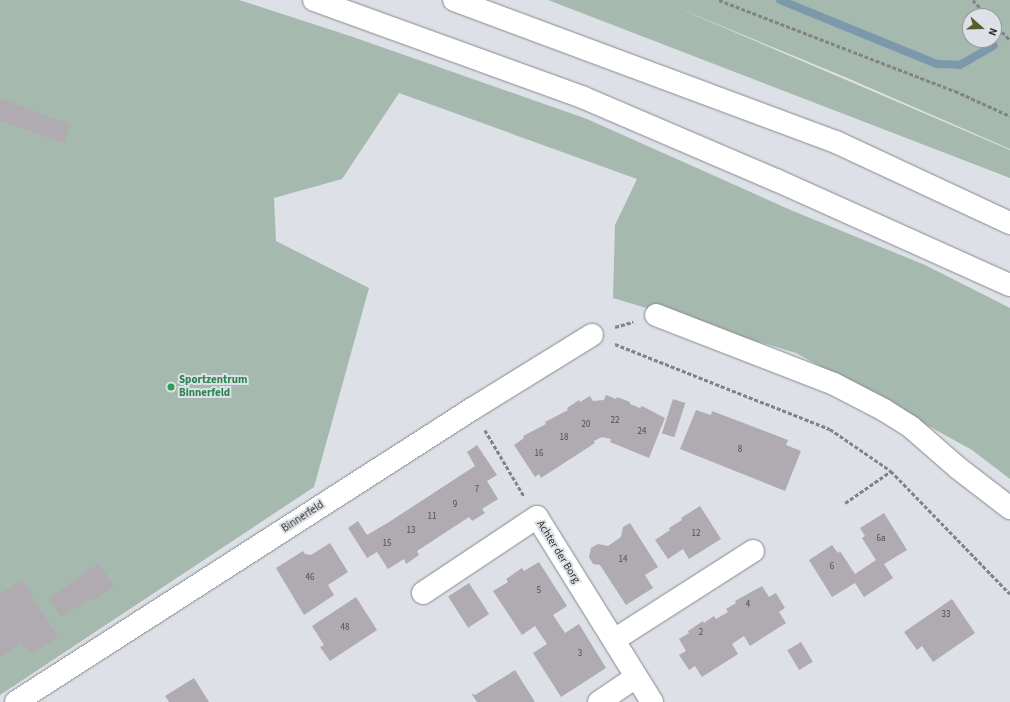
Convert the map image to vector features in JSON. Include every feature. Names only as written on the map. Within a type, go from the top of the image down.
[{"type":"main road","points":[[314,0],[582,97],[776,180],[1010,285]]},
{"type":"main road","points":[[454,0],[836,142],[1010,223]]},
{"type":"main road","points":[[656,315],[834,384],[871,403],[911,427],[958,468],[1010,508]]},
{"type":"main road","name":"Binnerfeld","points":[[16,702],[472,409],[592,335]]},
{"type":"main road","name":"Achter der Borg","points":[[423,593],[537,517],[652,702]]},
{"type":"main road","points":[[614,640],[753,551]]},
{"type":"main road","points":[[599,702],[636,677]]},
{"type":"path","points":[[719,0],[955,91],[1010,116]]},
{"type":"path","points":[[973,0],[980,8]]},
{"type":"path","points":[[1002,32],[1010,40]]},
{"type":"path","points":[[592,335],[656,315]]},
{"type":"path","points":[[592,335],[830,428],[891,471],[1010,594]]},
{"type":"path","points":[[472,409],[537,517]]},
{"type":"path","points":[[845,503],[891,471]]},
{"type":"green space","points":[[0,0],[239,0],[353,37],[587,119],[793,211],[925,265],[1010,308],[1010,479],[972,450],[796,353],[613,298],[615,225],[637,179],[399,93],[342,179],[274,198],[276,241],[369,288],[314,487],[0,695]]},
{"type":"green space","points":[[548,0],[1010,0],[1010,149],[845,77],[671,5],[1010,150],[1010,178]]},
{"type":"building","points":[[0,99],[70,124],[64,143],[0,121]]},
{"type":"building","points":[[606,395],[616,399],[617,397],[640,408],[642,406],[665,418],[649,458],[610,442],[611,439],[602,437],[541,478],[539,474],[535,477],[514,445],[524,438],[523,436],[568,410],[567,408],[579,400],[580,402],[590,396],[593,401],[604,400]]},
{"type":"building","points":[[673,399],[685,403],[674,437],[662,433]]},
{"type":"building","points":[[696,410],[711,415],[712,411],[788,440],[786,445],[801,451],[785,491],[680,449]]},
{"type":"building","points":[[477,445],[497,475],[487,481],[498,499],[482,509],[485,513],[472,521],[469,517],[417,551],[419,555],[406,564],[404,559],[388,569],[377,552],[367,558],[348,528],[358,521],[367,535],[389,522],[475,466],[467,452]]},
{"type":"building","points":[[700,506],[721,539],[689,559],[683,549],[668,559],[655,540],[670,530],[669,528],[682,520],[681,518]]},
{"type":"building","points":[[884,513],[907,550],[884,564],[893,578],[864,597],[855,583],[832,597],[809,560],[832,545],[838,553],[840,551],[855,574],[876,560],[862,538],[865,536],[860,528]]},
{"type":"building","points":[[630,523],[658,567],[645,575],[653,588],[626,605],[600,565],[593,564],[589,557],[591,548],[598,544],[608,546],[621,537],[623,527]]},
{"type":"building","points":[[330,543],[348,572],[328,585],[334,595],[304,615],[276,568],[303,551],[305,554],[311,555]]},
{"type":"building","points":[[539,562],[567,606],[553,615],[565,633],[579,624],[606,668],[561,697],[533,653],[547,644],[535,626],[522,635],[493,591],[508,582],[506,579],[522,568],[524,571]]},
{"type":"building","points":[[99,563],[114,587],[94,600],[92,598],[61,617],[49,598]]},
{"type":"building","points":[[22,580],[58,637],[31,654],[21,642],[0,657],[0,611],[2,610],[0,606],[0,594]]},
{"type":"building","points":[[469,583],[489,614],[468,628],[448,597]]},
{"type":"building","points":[[762,586],[769,597],[776,593],[785,608],[779,612],[786,623],[750,646],[744,636],[732,644],[738,654],[702,677],[695,666],[689,670],[679,655],[686,651],[679,639],[703,621],[704,623],[714,616],[716,619],[728,612],[726,609],[736,603],[735,601]]},
{"type":"building","points":[[356,597],[377,630],[330,661],[320,647],[324,645],[312,626]]},
{"type":"building","points":[[952,599],[975,633],[933,662],[922,646],[917,650],[904,632]]},
{"type":"building","points":[[801,642],[813,662],[799,670],[787,650]]},
{"type":"building","points":[[515,670],[535,702],[477,702],[471,693],[475,695]]},
{"type":"building","points":[[194,678],[209,702],[169,702],[165,696]]},
{"type":"waterway","points":[[780,0],[937,64],[960,65],[989,48]]},
{"type":"place","name":"Sportzentrum Binnerfeld","points":[[171,387]]}]
